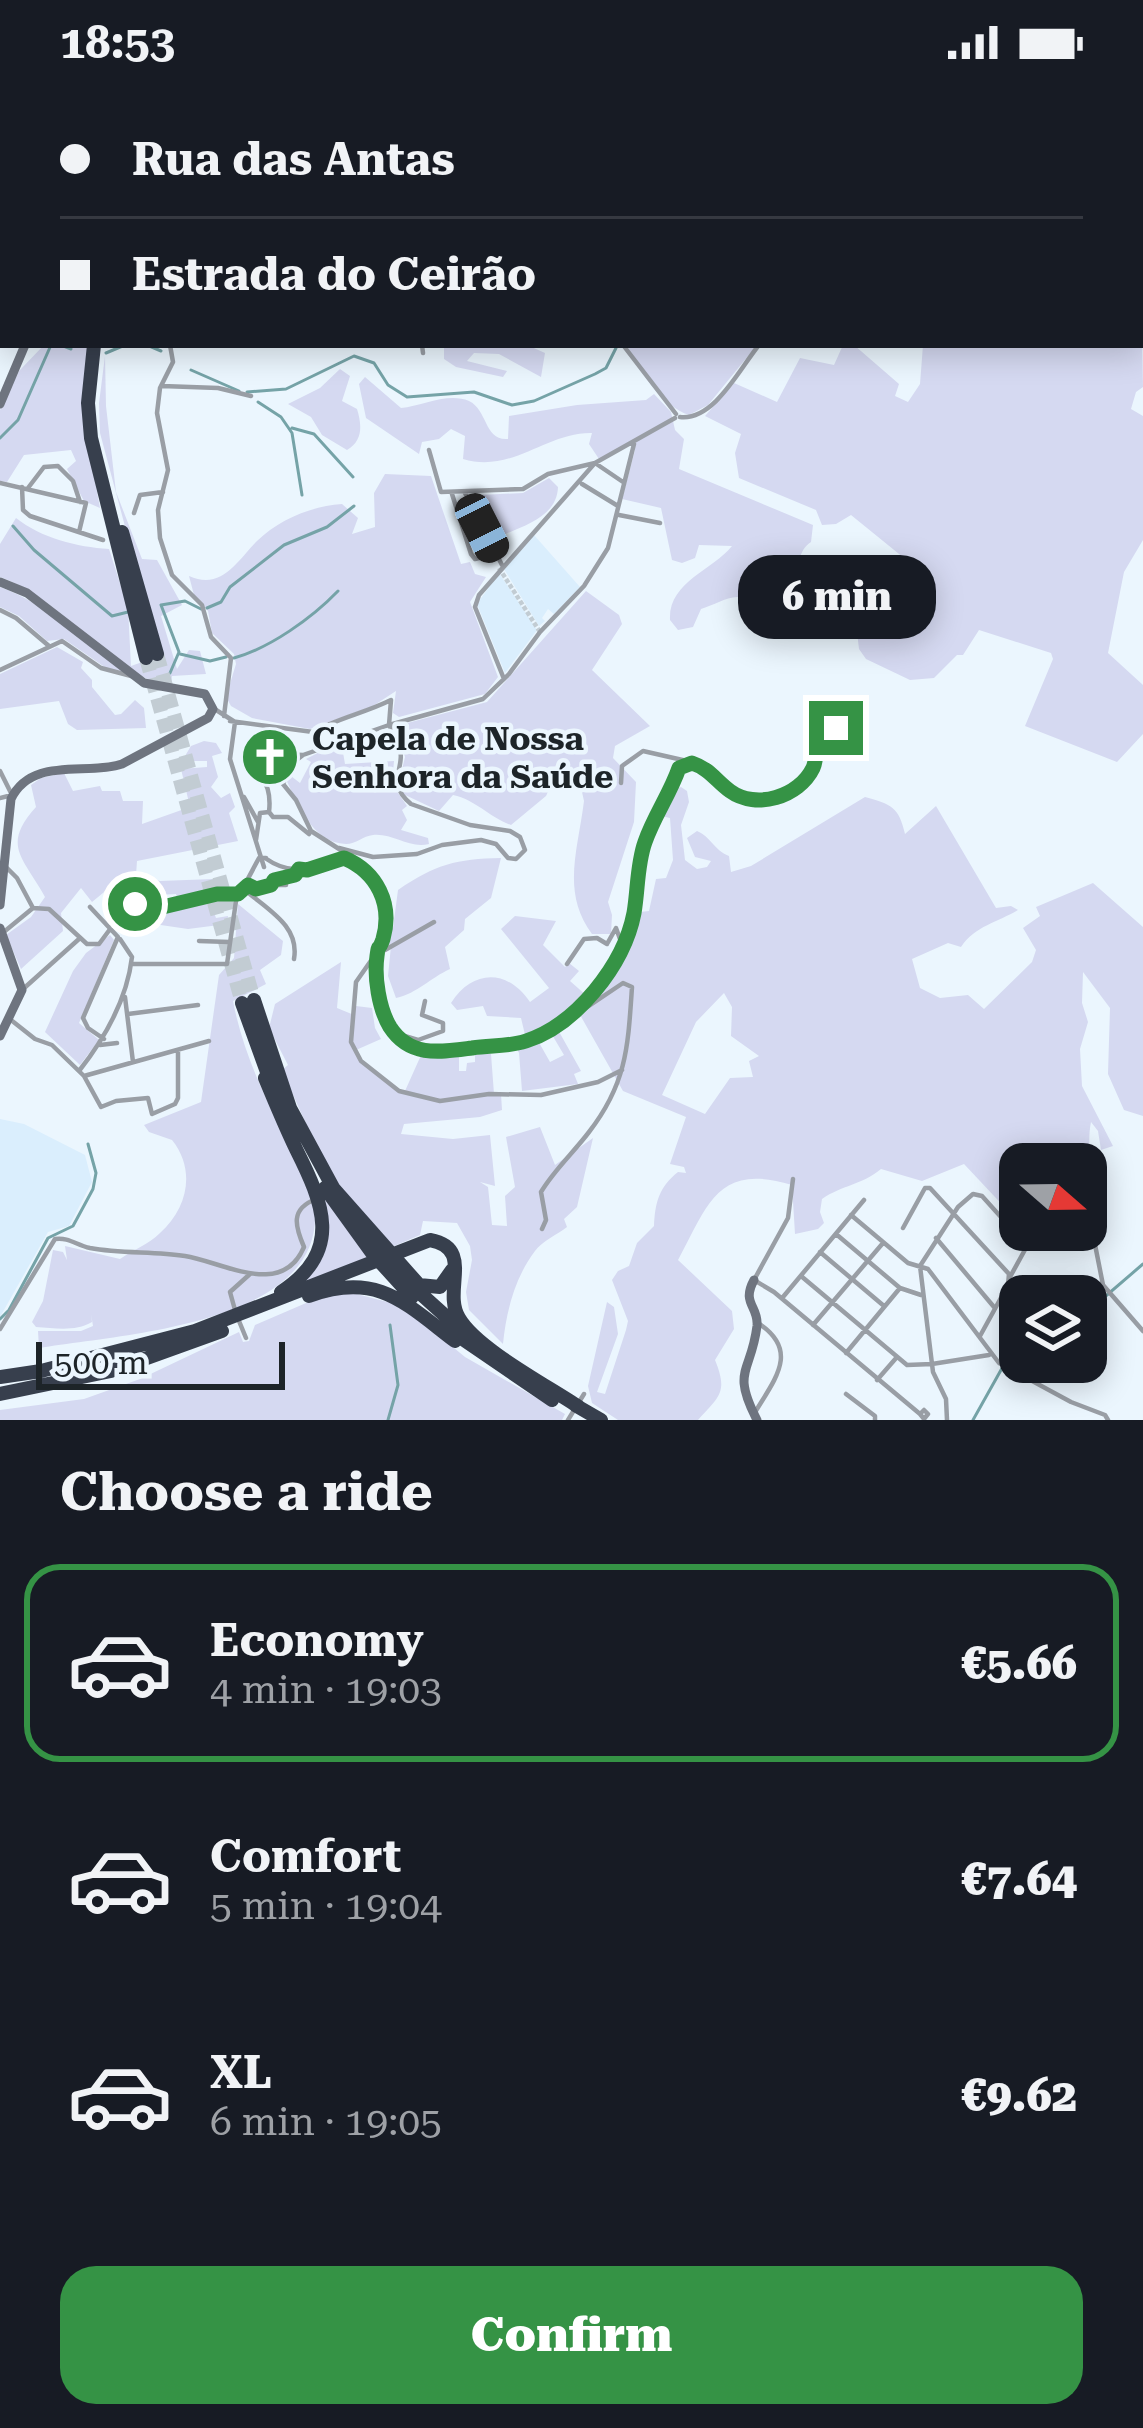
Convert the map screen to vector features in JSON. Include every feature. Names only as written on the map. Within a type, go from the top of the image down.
[{"type":"highway","points":[[97,348],[88,403],[91,438],[152,656]]},
{"type":"highway","points":[[252,1314],[305,1271],[319,1245],[322,1223],[317,1189],[265,1079],[248,1002],[290,1108],[333,1188],[378,1250]]},
{"type":"highway","points":[[254,1035],[299,1145],[337,1207],[455,1335],[536,1390]]},
{"type":"highway","points":[[252,1314],[420,1242],[439,1242],[455,1259],[453,1299],[462,1323],[580,1410]]},
{"type":"highway","points":[[0,1394],[111,1371],[422,1246],[442,1249],[452,1264],[446,1282],[432,1289],[395,1269]]},
{"type":"highway","points":[[395,1269],[475,1341],[580,1410]]},
{"type":"highway","points":[[0,1377],[162,1340],[331,1289],[353,1287],[382,1291],[411,1305],[474,1354],[601,1420]]},
{"type":"main road","points":[[0,404],[24,348]]},
{"type":"main road","points":[[0,582],[28,593],[135,677],[162,689],[202,693],[221,714],[122,764],[54,770],[26,782],[12,795],[0,905]]},
{"type":"main road","points":[[0,1036],[22,990],[1,931]]},
{"type":"main road","points":[[754,1280],[747,1294],[758,1323],[742,1384],[756,1417]]},
{"type":"street","points":[[1,931],[33,908],[49,909],[87,944],[99,944],[126,908],[135,904],[146,913],[217,894],[284,886],[280,868],[262,852],[229,753],[234,732],[221,714],[231,658],[211,637],[202,605],[172,575],[158,530],[168,470],[157,421],[161,386],[173,362],[171,348]]},
{"type":"street","points":[[625,348],[677,416]]},
{"type":"street","points":[[428,450],[441,492],[523,489],[548,474],[595,463],[677,416],[692,417],[711,405],[756,348]]},
{"type":"street","points":[[161,386],[218,388],[251,397]]},
{"type":"street","points":[[284,782],[284,770],[303,755],[483,699],[504,679],[590,578],[611,542],[634,444]]},
{"type":"street","points":[[504,679],[475,607],[501,566],[595,463]]},
{"type":"street","points":[[595,463],[623,482]]},
{"type":"street","points":[[79,532],[83,502],[73,482],[58,466],[44,467],[24,488],[25,513],[79,532],[104,540]]},
{"type":"street","points":[[580,482],[617,510],[660,523]]},
{"type":"street","points":[[0,483],[83,502]]},
{"type":"street","points":[[134,513],[140,495],[163,492]]},
{"type":"street","points":[[452,493],[471,554],[475,559],[495,554]]},
{"type":"street","points":[[465,493],[501,566]]},
{"type":"street","points":[[0,610],[49,646]]},
{"type":"street","points":[[0,670],[65,643],[101,668],[135,677]]},
{"type":"street","points":[[221,714],[313,732],[391,700],[389,725],[399,744],[398,788],[404,798],[470,825],[510,831],[520,837],[525,850],[516,859],[508,859],[496,844],[481,840],[442,844],[417,854],[373,857],[338,848]]},
{"type":"street","points":[[282,726],[261,736],[252,751],[268,783],[269,812],[273,817],[288,817],[338,848],[379,884],[386,908],[383,948],[388,950],[434,922]]},
{"type":"street","points":[[621,783],[622,766],[643,751],[692,763],[710,771],[730,791],[764,800],[788,793],[800,783],[836,728]]},
{"type":"street","points":[[303,755],[283,754],[269,768],[284,782],[315,835]]},
{"type":"street","points":[[580,1009],[610,967],[633,916],[645,840],[666,804],[679,768],[692,763]]},
{"type":"street","points":[[0,771],[12,795],[0,798]]},
{"type":"street","points":[[242,797],[258,822]]},
{"type":"street","points":[[252,812],[269,812]]},
{"type":"street","points":[[260,813],[265,867]]},
{"type":"street","points":[[132,964],[227,964],[244,889],[262,852]]},
{"type":"street","points":[[282,857],[295,868]]},
{"type":"street","points":[[280,868],[307,870],[344,858],[355,863]]},
{"type":"street","points":[[6,867],[33,908]]},
{"type":"street","points":[[284,878],[295,868]]},
{"type":"street","points":[[244,889],[283,920],[294,944],[294,959]]},
{"type":"street","points":[[113,894],[126,908]]},
{"type":"street","points":[[82,1074],[102,1042],[132,964],[131,951],[90,907]]},
{"type":"street","points":[[567,964],[584,939],[607,944],[618,928],[620,945]]},
{"type":"street","points":[[22,990],[80,938]]},
{"type":"street","points":[[117,1043],[102,1042],[83,1018],[118,938]]},
{"type":"street","points":[[199,940],[229,942]]},
{"type":"street","points":[[382,940],[356,982],[351,1042],[361,1061],[399,1091],[440,1101],[489,1094],[541,1095],[598,1082],[624,1069]]},
{"type":"street","points":[[377,952],[379,992],[393,1031],[411,1047],[426,1051],[531,1040],[623,983],[630,984],[624,1069],[592,1128],[541,1192],[546,1220],[542,1229]]},
{"type":"street","points":[[124,992],[133,1062]]},
{"type":"street","points":[[393,1031],[418,1040],[443,1031],[443,1023],[422,1015],[424,1001]]},
{"type":"street","points":[[128,1014],[198,1006]]},
{"type":"street","points":[[10,1019],[52,1045],[82,1074],[101,1107],[148,1098],[152,1114],[175,1104],[178,1050]]},
{"type":"street","points":[[82,1074],[208,1041]]},
{"type":"street","points":[[793,1179],[788,1218],[754,1280],[920,1414]]},
{"type":"street","points":[[903,1228],[925,1188],[933,1190],[1008,1275]]},
{"type":"street","points":[[946,1420],[946,1399],[932,1364],[920,1266],[955,1212],[974,1194],[980,1194],[1025,1244],[1026,1251],[1011,1275]]},
{"type":"street","points":[[0,1329],[47,1246],[59,1237],[121,1254],[184,1256],[250,1274],[277,1272],[301,1255],[304,1247],[296,1218],[300,1208],[316,1199]]},
{"type":"street","points":[[782,1298],[864,1200]]},
{"type":"street","points":[[851,1215],[908,1263],[928,1269],[980,1336],[988,1355],[1071,1402],[1105,1414],[1108,1420]]},
{"type":"street","points":[[836,1234],[900,1288],[921,1294]]},
{"type":"street","points":[[936,1238],[995,1308]]},
{"type":"street","points":[[813,1325],[883,1243]]},
{"type":"street","points":[[1097,1251],[1103,1285],[1143,1331]]},
{"type":"street","points":[[820,1252],[884,1306]]},
{"type":"street","points":[[246,1337],[231,1289],[250,1274]]},
{"type":"street","points":[[801,1276],[912,1366],[988,1355]]},
{"type":"street","points":[[845,1353],[900,1288]]},
{"type":"street","points":[[980,1336],[999,1300]]},
{"type":"street","points":[[756,1417],[782,1356],[775,1336],[758,1323]]},
{"type":"street","points":[[877,1380],[897,1357]]},
{"type":"street","points":[[846,1394],[875,1416],[874,1420]]},
{"type":"shaded area","points":[[41,348],[89,348],[86,431],[100,508],[84,501],[67,469],[76,461],[71,450],[24,455],[7,482],[0,481],[0,410],[19,371]]},
{"type":"shaded area","points":[[444,348],[534,348],[545,353],[541,377],[499,354],[474,353],[467,361],[507,371],[503,377],[456,367],[444,359]]},
{"type":"shaded area","points":[[628,348],[755,348],[708,405],[689,415],[670,404]]},
{"type":"shaded area","points":[[842,348],[857,348],[899,384],[895,396],[908,402],[920,384],[923,348],[1142,348],[1143,387],[1136,392],[1131,409],[1143,416],[1143,540],[1124,572],[1108,653],[1143,685],[1143,734],[1117,762],[1025,726],[1053,659],[1051,653],[979,630],[963,655],[957,655],[934,678],[910,680],[866,659],[859,649],[855,616],[929,594],[918,580],[920,571],[851,515],[836,524],[822,525],[816,510],[739,478],[735,453],[741,434],[705,416],[734,383],[777,402],[800,358],[834,365]]},
{"type":"shaded area","points":[[105,356],[116,492],[142,559],[157,560],[182,605],[161,616],[177,669],[189,650],[200,651],[206,674],[172,676],[171,685],[130,670],[43,601],[0,577],[0,544],[16,518],[60,540],[109,549],[128,608],[131,666],[148,660],[139,617],[160,657],[100,433]]},
{"type":"shaded area","points":[[340,369],[350,376],[342,401],[357,409],[360,421],[359,437],[347,450],[322,435],[311,417],[288,404],[320,388]]},
{"type":"shaded area","points":[[365,377],[401,408],[444,399],[469,401],[494,435],[508,439],[509,416],[646,400],[654,394],[671,412],[675,430],[684,439],[679,469],[813,525],[811,542],[789,582],[778,592],[724,600],[701,609],[693,627],[678,630],[670,620],[676,596],[732,546],[699,545],[695,558],[682,563],[672,560],[661,508],[622,499],[635,450],[631,441],[599,459],[589,444],[592,433],[575,434],[513,457],[481,462],[463,459],[465,436],[451,429],[439,439],[422,442],[419,454],[366,418],[359,384]]},
{"type":"shaded area","points":[[385,474],[431,476],[461,564],[470,562],[475,574],[486,577],[470,602],[498,677],[485,694],[399,717],[393,713],[396,691],[373,706],[310,729],[252,718],[231,706],[226,697],[236,664],[234,654],[212,633],[208,611],[194,595],[189,576],[201,580],[220,577],[276,526],[319,508],[342,504],[358,518],[352,534],[375,527],[374,493]]},
{"type":"shaded area","points":[[549,478],[558,487],[552,505],[539,518],[503,535],[480,495],[523,493]]},
{"type":"shaded area","points":[[534,535],[580,587],[554,614],[548,609],[539,626],[504,569]]},
{"type":"shaded area","points":[[499,573],[537,630],[505,673],[477,604]]},
{"type":"shaded area","points":[[0,587],[52,615],[130,676],[106,668],[64,639],[47,641],[19,616],[0,607]]},
{"type":"shaded area","points":[[586,591],[619,615],[622,624],[592,670],[650,726],[615,746],[613,758],[636,782],[634,822],[608,902],[611,934],[592,934],[577,902],[574,870],[582,792],[553,781],[546,796],[511,825],[453,795],[439,811],[403,794],[400,778],[405,757],[396,726],[487,702]]},
{"type":"shaded area","points":[[57,647],[83,662],[81,668],[92,687],[115,715],[135,700],[144,708],[146,728],[77,730],[68,724],[59,701],[0,709],[0,674]]},
{"type":"shaded area","points":[[341,741],[345,764],[394,761],[392,784],[407,806],[402,810],[407,820],[401,830],[428,838],[429,844],[373,835],[346,844],[315,829],[285,777],[287,773],[300,783],[311,762],[306,759]]},
{"type":"shaded area","points":[[216,743],[222,753],[212,756],[218,777],[211,787],[221,798],[230,793],[235,807],[229,813],[238,841],[137,861],[136,875],[160,881],[213,879],[215,889],[207,893],[216,918],[228,916],[227,924],[188,929],[147,923],[150,912],[179,906],[176,894],[138,896],[128,878],[128,887],[109,888],[92,902],[81,888],[61,913],[63,931],[21,969],[6,935],[31,917],[45,897],[19,852],[20,832],[36,807],[31,785],[64,773],[73,791],[100,786],[102,791],[120,791],[123,801],[143,801],[142,824],[190,807],[181,769],[207,767],[207,761],[182,761],[191,746]]},
{"type":"shaded area","points":[[675,789],[687,791],[689,802],[681,825],[685,860],[697,869],[711,861],[695,857],[687,838],[697,831],[729,856],[731,872],[751,866],[865,797],[892,808],[905,834],[936,806],[996,908],[1018,910],[980,929],[961,947],[948,943],[912,959],[920,988],[940,998],[968,995],[984,1009],[1032,962],[1036,950],[1023,928],[1040,916],[1036,907],[1093,883],[1143,927],[1143,1116],[1124,1110],[1108,1074],[1110,1008],[1083,972],[1082,1003],[1088,1022],[1080,1049],[1082,1086],[1113,1146],[1100,1143],[1091,1122],[1089,1143],[999,1143],[999,1201],[964,1164],[922,1181],[881,1169],[822,1199],[824,1223],[795,1234],[792,1185],[767,1179],[731,1184],[707,1206],[678,1260],[732,1311],[734,1329],[715,1360],[720,1393],[698,1420],[618,1420],[592,1403],[588,1386],[607,1302],[614,1307],[618,1334],[597,1392],[605,1394],[626,1330],[628,1321],[612,1280],[629,1266],[637,1243],[654,1226],[666,1184],[678,1172],[686,1173],[684,1167],[670,1164],[686,1117],[623,1091],[579,1013],[622,963],[640,912],[649,911],[656,879],[666,878],[673,860],[670,818],[661,816]],"holes":[[[724,993],[732,1007],[731,1036],[759,1056],[749,1061],[753,1077],[730,1078],[705,1114],[662,1095],[696,1022]]]},
{"type":"shaded area","points":[[501,858],[491,898],[465,919],[464,930],[445,947],[450,969],[396,998],[388,976],[391,946],[384,946],[393,928],[398,890],[447,865]]},
{"type":"shaded area","points":[[238,904],[283,941],[281,955],[260,970],[266,984],[233,1001],[257,1078],[308,1179],[314,1233],[296,1268],[264,1294],[222,1313],[173,1327],[39,1348],[38,1331],[81,1331],[93,1326],[91,1314],[92,1322],[72,1328],[36,1327],[32,1322],[43,1301],[53,1250],[63,1252],[67,1260],[65,1246],[120,1259],[160,1233],[177,1212],[186,1188],[180,1152],[172,1140],[149,1132],[144,1125],[201,1102],[219,975],[234,958]]},
{"type":"shaded area","points":[[515,916],[556,921],[543,945],[565,967],[569,963],[579,971],[570,981],[587,996],[556,1026],[526,1039],[521,1018],[487,1016],[483,1006],[457,1010],[451,1003],[469,984],[490,977],[511,983],[530,1002],[549,988],[501,929]]},
{"type":"shaded area","points":[[110,935],[114,940],[79,1023],[99,1040],[80,1065],[45,1032],[73,971],[86,953]]},
{"type":"shaded area","points":[[341,962],[337,1008],[354,1015],[356,1006],[372,1008],[381,1039],[356,1050],[363,1062],[399,1090],[405,1091],[422,1053],[459,1054],[459,1071],[475,1062],[475,1053],[491,1054],[494,1094],[501,1094],[502,1110],[480,1117],[404,1124],[401,1134],[453,1139],[490,1135],[495,1186],[480,1182],[488,1187],[492,1225],[507,1226],[505,1196],[515,1187],[506,1137],[540,1127],[555,1165],[593,1138],[577,1207],[564,1219],[567,1227],[538,1248],[522,1272],[509,1307],[503,1344],[469,1310],[466,1292],[472,1260],[457,1223],[423,1221],[420,1235],[392,1247],[340,1188],[282,1070],[288,1065],[269,1028],[275,1004]]},
{"type":"shaded area","points":[[557,1028],[581,1071],[574,1074],[578,1084],[522,1091],[515,1045],[537,1039],[550,1062],[564,1055],[551,1033]]},
{"type":"shaded area","points":[[0,1119],[24,1124],[85,1155],[92,1182],[69,1226],[48,1232],[0,1317]]},
{"type":"shaded area","points":[[325,1199],[367,1255],[386,1247],[390,1252],[287,1292],[310,1268]]},
{"type":"shaded area","points":[[349,1292],[403,1306],[465,1357],[565,1414],[562,1420],[0,1420],[0,1410],[84,1399],[140,1379],[239,1332],[243,1342],[249,1341],[255,1325],[327,1294]]},
{"type":"waterway","points":[[0,438],[18,420],[50,348]]},
{"type":"waterway","points":[[106,353],[118,348]]},
{"type":"waterway","points":[[154,348],[161,351]]},
{"type":"waterway","points":[[247,392],[286,389],[354,356],[374,363],[388,385],[407,397],[474,392],[512,405],[534,401],[606,368],[616,348]]},
{"type":"waterway","points":[[191,370],[239,391]]},
{"type":"waterway","points":[[258,402],[281,417],[292,433],[302,495]]},
{"type":"waterway","points":[[292,428],[314,434],[353,477]]},
{"type":"waterway","points":[[207,608],[221,602],[230,587],[284,545],[327,527],[354,506]]},
{"type":"waterway","points":[[13,526],[34,550],[112,616],[128,612]]},
{"type":"waterway","points":[[234,658],[290,631],[338,591]]},
{"type":"waterway","points":[[170,673],[179,652],[161,605],[185,601],[201,609]]},
{"type":"waterway","points":[[180,654],[210,661],[226,657]]},
{"type":"waterway","points":[[0,1319],[48,1238],[73,1226],[93,1189],[96,1173],[88,1144]]},
{"type":"waterway","points":[[1107,1295],[1143,1264]]},
{"type":"waterway","points":[[388,1420],[398,1385],[390,1325]]},
{"type":"waterway","points":[[973,1420],[999,1374]]},
{"type":"tunnel","points":[[499,568],[540,632]]},
{"type":"tunnel","points":[[157,654],[254,1000]]},
{"type":"tunnel","points":[[146,658],[242,1003]]},
{"type":"place","name":"Capela de Nossa Senhora da Saúde","points":[[270,757]]},
{"type":"route","points":[[135,904],[146,911],[232,891],[238,894],[248,885],[256,889],[271,885],[299,869],[344,858],[379,884],[386,908],[376,976],[393,1031],[411,1047],[437,1053],[516,1044],[553,1030],[580,1009],[610,967],[633,916],[645,840],[675,785],[679,768],[700,765],[730,791],[758,802],[788,793],[800,783],[836,728]]}]
